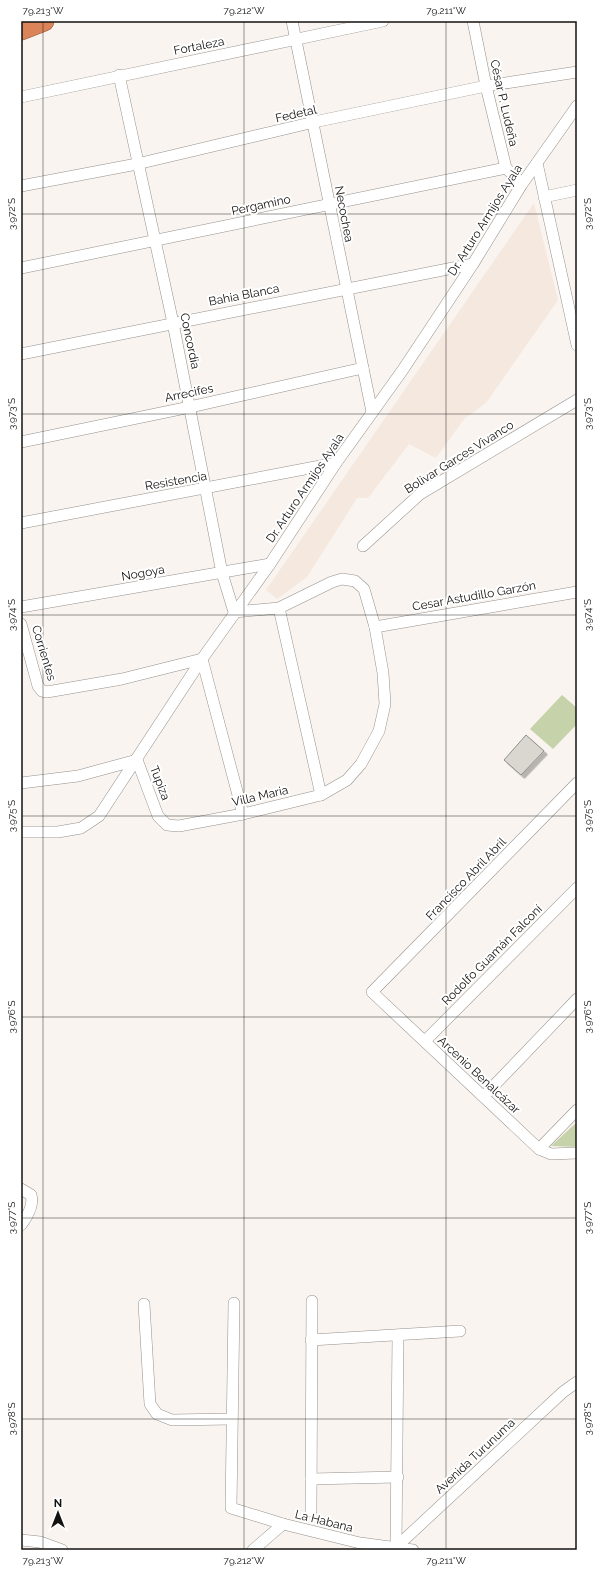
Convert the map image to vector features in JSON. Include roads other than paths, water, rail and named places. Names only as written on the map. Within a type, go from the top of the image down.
[{"type":"highway","points":[[21,30],[44,21]]},
{"type":"street","name":"Necochea","points":[[292,21],[314,122],[345,288],[372,412]]},
{"type":"street","name":"Fortaleza","points":[[21,97],[119,75],[383,21]]},
{"type":"street","name":"César P. Ludeña","points":[[473,21],[486,86],[506,168]]},
{"type":"street","name":"Fedetal","points":[[21,186],[137,164],[314,122],[486,86],[577,72]]},
{"type":"street","name":"Concordia","points":[[119,75],[137,164],[156,240],[173,322],[222,572],[234,612]]},
{"type":"street","name":"Dr. Arturo Armijos Ayala","points":[[21,832],[58,832],[81,828],[99,816],[234,612],[270,564],[336,463],[402,371],[473,264],[522,184],[577,106]]},
{"type":"street","points":[[537,163],[577,345]]},
{"type":"street","points":[[506,168],[522,184]]},
{"type":"street","name":"Pergamino","points":[[21,268],[506,168]]},
{"type":"street","points":[[544,197],[577,190]]},
{"type":"street","name":"Bahia Blanca","points":[[21,354],[173,322],[473,264]]},
{"type":"street","name":"Arrecifes","points":[[21,442],[190,407],[363,368]]},
{"type":"street","name":"Bolivar Garces Vivanco","points":[[363,546],[420,494],[577,400]]},
{"type":"street","name":"Resistencia","points":[[21,523],[206,489],[336,463]]},
{"type":"street","name":"Nogoya","points":[[21,607],[270,564]]},
{"type":"street","name":"Villa Maria","points":[[158,816],[167,824],[180,826],[243,814],[321,795],[347,780],[361,764],[379,731],[385,704],[383,673],[375,627],[364,589],[355,580],[342,579],[332,582],[279,608]]},
{"type":"street","name":"Cesar Astudillo Garzón","points":[[375,627],[577,592]]},
{"type":"street","points":[[234,612],[279,608],[321,795]]},
{"type":"street","name":"Corrientes","points":[[21,624],[38,686],[42,691],[47,692],[122,679],[202,660]]},
{"type":"street","points":[[202,660],[243,814]]},
{"type":"street","points":[[21,783],[78,776],[137,760]]},
{"type":"street","name":"Tupiza","points":[[137,760],[158,816]]},
{"type":"street","name":"Francisco Abril Abril","points":[[372,992],[577,783]]},
{"type":"street","name":"Rodolfo Guamán Falconí","points":[[425,1041],[577,888]]},
{"type":"street","name":"Arcenio Benalcázar","points":[[372,992],[539,1149],[551,1154],[577,1153]]},
{"type":"street","points":[[484,1096],[577,999]]},
{"type":"street","points":[[539,1149],[577,1110]]},
{"type":"street","points":[[21,1189],[31,1195],[32,1199],[30,1208],[21,1225]]},
{"type":"street","points":[[310,1511],[312,1301]]},
{"type":"street","points":[[144,1304],[150,1404],[157,1414],[172,1420],[231,1419],[234,1303]]},
{"type":"street","points":[[311,1340],[460,1331]]},
{"type":"street","points":[[394,1548],[398,1477],[398,1335]]},
{"type":"street","name":"Avenida Turunuma","points":[[394,1548],[563,1392],[577,1382]]},
{"type":"street","name":"La Habana","points":[[231,1419],[231,1508],[283,1524],[366,1544],[413,1550]]},
{"type":"street","points":[[311,1479],[398,1477]]},
{"type":"street","points":[[253,1550],[283,1524]]},
{"type":"street","points":[[21,1540],[40,1542],[62,1550]]}]
